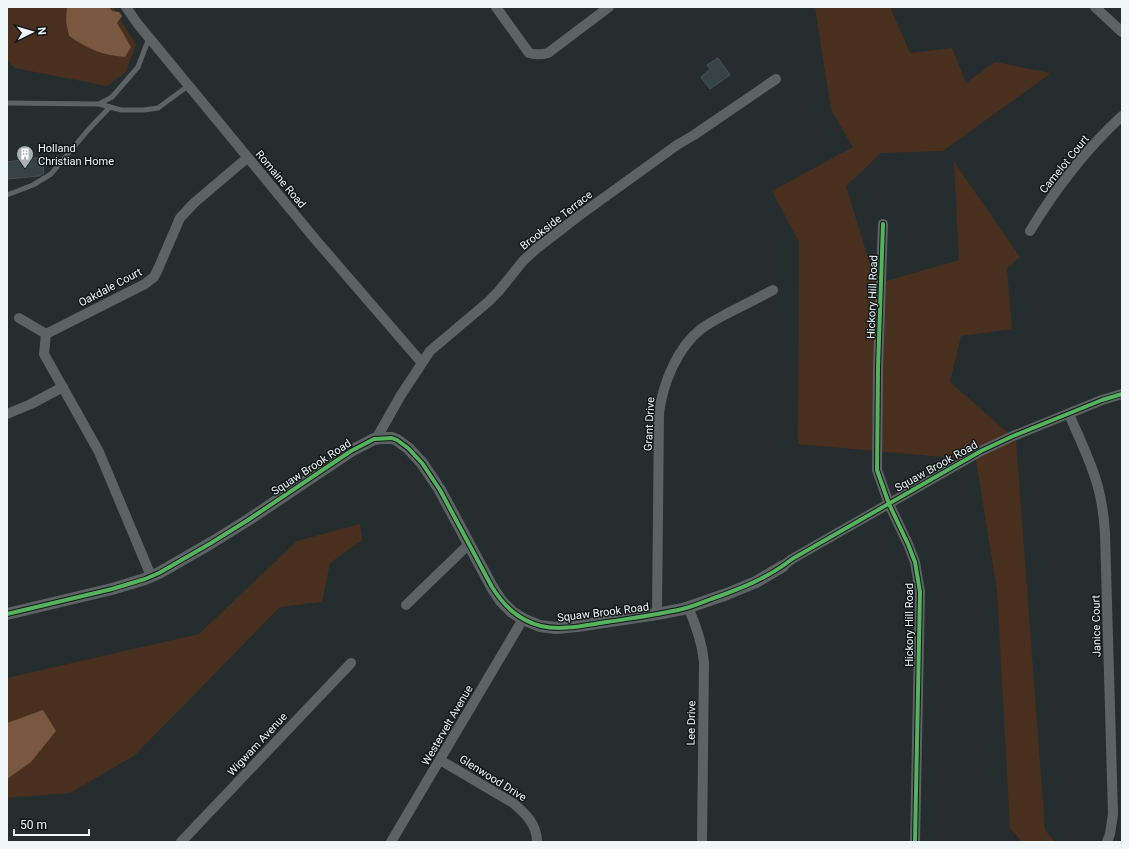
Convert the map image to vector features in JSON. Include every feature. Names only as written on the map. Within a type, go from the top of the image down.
[{"type":"street","name":"Romaine Road","points":[[126,7],[149,38],[247,158],[320,245],[422,362]]},
{"type":"street","points":[[496,7],[529,53],[535,55],[548,53],[609,7]]},
{"type":"street","points":[[1095,7],[1122,32]]},
{"type":"street","name":"Brookside Terrace","points":[[376,439],[401,395],[430,351],[488,302],[523,261],[536,249],[580,215],[677,145],[776,79]]},
{"type":"street","name":"Camelot Court","points":[[1030,231],[1064,179],[1089,149],[1122,116]]},
{"type":"street","name":"Oakdale Court","points":[[46,334],[145,284],[154,277],[180,218],[186,210],[247,158]]},
{"type":"street","name":"Hickory Hill Road","points":[[883,224],[878,368],[877,470],[889,504],[915,562],[920,592],[915,842]]},
{"type":"street","name":"Grant Drive","points":[[657,614],[659,413],[665,383],[680,353],[700,330],[712,321],[774,290]]},
{"type":"street","points":[[19,318],[46,334],[44,354],[99,452],[151,576]]},
{"type":"street","points":[[7,414],[31,404],[63,387]]},
{"type":"street","name":"Squaw Brook Road","points":[[7,614],[112,589],[159,573],[224,535],[351,451],[376,439],[392,438],[408,448],[422,463],[431,476],[492,587],[501,601],[512,612],[523,619],[540,626],[556,628],[657,614],[688,607],[727,594],[756,582],[792,559],[981,451],[1013,436],[1102,400],[1122,394]]},
{"type":"street","name":"Janice Court","points":[[1069,414],[1098,486],[1105,533],[1113,814],[1110,834],[1107,842]]},
{"type":"street","points":[[406,605],[469,544]]},
{"type":"street","name":"Lee Drive","points":[[688,607],[697,628],[703,649],[704,662],[702,842]]},
{"type":"street","name":"Westervelt Avenue","points":[[391,842],[523,619]]},
{"type":"street","name":"Wigwam Avenue","points":[[182,842],[351,663]]},
{"type":"street","name":"Glenwood Drive","points":[[440,760],[513,803],[530,819],[535,828],[537,842]]},
{"type":"lane","points":[[99,104],[112,98],[138,68],[149,38]]},
{"type":"lane","points":[[7,103],[99,104],[121,110],[144,110],[158,108],[188,86]]},
{"type":"lane","points":[[7,195],[33,185],[51,174],[88,130],[110,107]]},
{"type":"shaded area","points":[[7,7],[113,7],[136,45],[127,71],[107,86],[15,68],[7,60]]},
{"type":"shaded area","points":[[67,7],[109,7],[112,11],[119,12],[122,16],[117,23],[131,47],[125,57],[109,55],[96,51],[69,36],[66,22]]},
{"type":"shaded area","points":[[815,7],[890,7],[910,53],[952,48],[966,83],[995,62],[1051,73],[943,151],[881,153],[846,186],[876,284],[959,260],[954,162],[1020,257],[1007,268],[1012,329],[961,336],[950,382],[1016,440],[1045,830],[1055,842],[1022,842],[1010,828],[997,590],[976,460],[798,444],[799,242],[772,191],[853,147],[831,110]]},
{"type":"shaded area","points":[[360,524],[362,540],[330,563],[322,602],[280,607],[135,755],[70,793],[7,798],[7,678],[199,634],[297,541]]},
{"type":"shaded area","points":[[43,710],[56,731],[31,762],[7,779],[7,723]]},
{"type":"building","points":[[718,58],[730,75],[710,89],[701,77],[710,69],[707,65]]},
{"type":"building","name":"Holland Christian Home","points":[[42,157],[44,173],[39,176],[7,179],[7,162]]},
{"type":"cycle path","points":[[883,224],[878,368],[877,470],[889,504],[915,562],[920,592],[915,842]]},
{"type":"cycle path","points":[[7,614],[112,589],[159,573],[248,520],[351,451],[374,439],[392,438],[408,448],[422,463],[440,490],[492,587],[501,600],[512,611],[525,620],[541,626],[566,628],[663,613],[693,606],[753,582],[773,572],[792,559],[981,451],[1013,436],[1102,400],[1122,394]]},
{"type":"place","name":"Holland Christian Home","points":[[25,169]]}]
